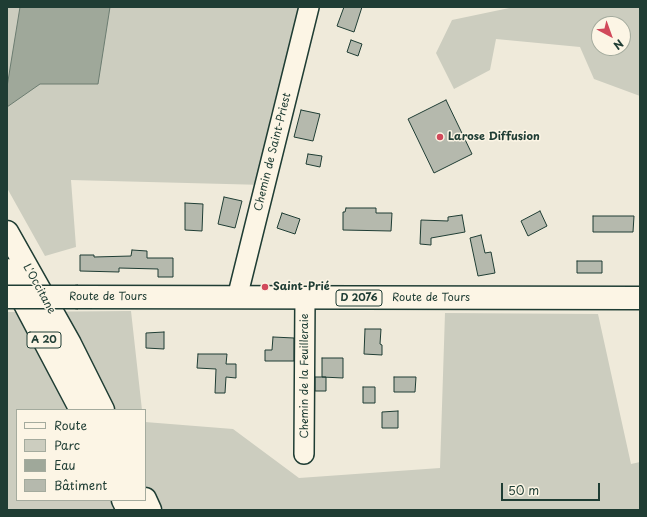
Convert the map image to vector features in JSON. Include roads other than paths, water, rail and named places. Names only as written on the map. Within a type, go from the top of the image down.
[{"type":"main road","name":"L'Occitane","points":[[7,232],[70,344],[103,409]]},
{"type":"main road","name":"L'Occitane","points":[[7,270],[80,409]]},
{"type":"main road","name":"Route de Tours","points":[[7,297],[640,298]]},
{"type":"street","name":"Chemin de Saint-Priest","points":[[237,298],[309,7]]},
{"type":"street","name":"Chemin de la Feuilleraie","points":[[304,454],[305,298]]},
{"type":"water","points":[[20,7],[110,7],[98,84],[40,84],[7,107],[7,87]]},
{"type":"place","name":"Larose Diffusion","points":[[440,137]]},
{"type":"place","name":"Saint-Prié","points":[[265,287]]}]
